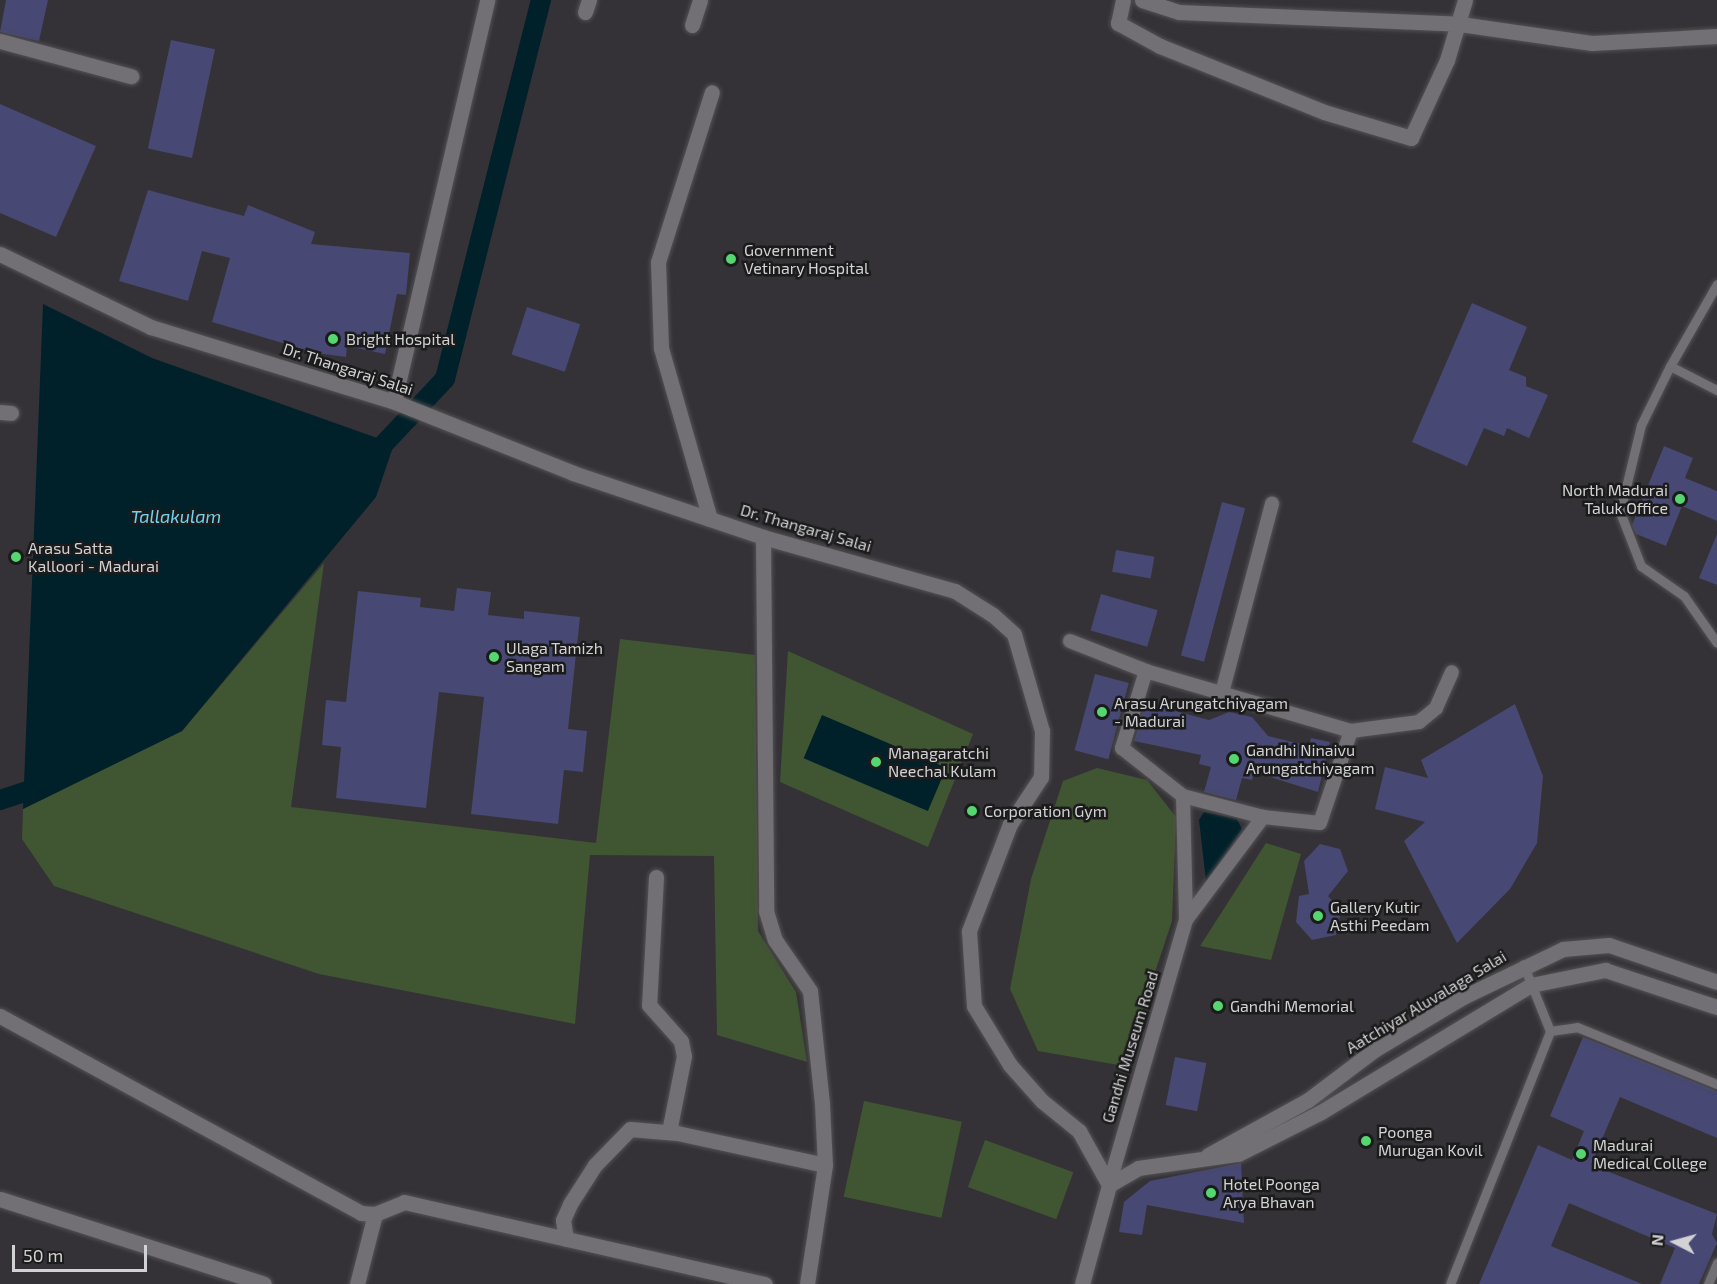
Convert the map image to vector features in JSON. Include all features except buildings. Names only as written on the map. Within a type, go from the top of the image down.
[{"type":"street","points":[[394,401],[487,0]]},
{"type":"street","points":[[692,25],[700,0]]},
{"type":"street","points":[[1123,0],[1118,23],[1160,46],[1324,112],[1410,138],[1460,24],[1465,0]]},
{"type":"street","points":[[1142,0],[1179,12],[1460,24],[1592,42],[1717,36]]},
{"type":"street","points":[[0,41],[131,76]]},
{"type":"street","points":[[710,519],[661,348],[658,262],[712,92]]},
{"type":"street","name":"Dr. Thangaraj Salai","points":[[0,254],[151,327],[394,401],[763,537],[955,591],[1014,634],[1042,731],[1041,777],[1010,824],[969,931],[974,1006],[1010,1065],[1042,1101],[1079,1131],[1109,1185]]},
{"type":"street","points":[[1222,693],[1272,504]]},
{"type":"street","points":[[763,537],[766,911],[775,940],[810,991],[825,1166],[807,1284]]},
{"type":"street","points":[[1070,641],[1146,671],[1351,731],[1419,722],[1436,708],[1452,672]]},
{"type":"street","points":[[1146,671],[1122,748],[1183,796],[1263,818],[1320,823],[1351,731]]},
{"type":"street","name":"Gandhi Museum Road","points":[[1109,1185],[1186,920],[1183,796]]},
{"type":"street","name":"Gandhi Museum Road","points":[[1186,920],[1263,818]]},
{"type":"street","points":[[656,877],[649,1005],[681,1041],[684,1056],[669,1132]]},
{"type":"street","name":"Aatchiyar Aluvalaga Salai","points":[[1205,1157],[1308,1100],[1374,1050],[1523,964],[1563,949],[1609,945],[1717,982]]},
{"type":"street","name":"Aatchiyar Aluvalaga Salai","points":[[1109,1185],[1138,1167],[1238,1154],[1321,1112],[1531,985],[1605,970],[1717,1007]]},
{"type":"street","points":[[0,1016],[361,1213],[375,1214],[404,1202],[765,1284]]},
{"type":"street","points":[[566,1239],[563,1220],[570,1204],[616,1143],[630,1129],[669,1132],[825,1166]]},
{"type":"street","points":[[1082,1284],[1109,1185]]},
{"type":"street","points":[[0,1199],[264,1284]]},
{"type":"street","points":[[357,1284],[375,1214]]},
{"type":"lane","points":[[1717,284],[1670,366],[1641,425],[1620,512],[1641,566],[1684,596],[1717,643]]},
{"type":"lane","points":[[1670,366],[1717,390]]},
{"type":"lane","points":[[1450,1284],[1550,1031],[1523,964]]},
{"type":"lane","points":[[1550,1031],[1577,1026],[1717,1084]]},
{"type":"lane","points":[[1708,1284],[1717,1263]]},
{"type":"green space","points":[[324,563],[291,807],[596,843],[620,639],[755,655],[758,931],[796,992],[807,1062],[717,1035],[714,856],[590,855],[575,1024],[319,974],[54,886],[22,839],[23,809],[182,731]]},
{"type":"green space","points":[[788,651],[973,734],[928,847],[780,782]]},
{"type":"green space","points":[[1097,768],[1147,780],[1176,817],[1172,921],[1124,1066],[1038,1051],[1010,989],[1031,879],[1063,781]]},
{"type":"green space","points":[[1266,843],[1301,854],[1271,960],[1200,946]]},
{"type":"green space","points":[[864,1101],[962,1122],[941,1218],[844,1197]]},
{"type":"green space","points":[[985,1140],[1073,1172],[1056,1219],[968,1187]]},
{"type":"water","name":"Tallakulam","points":[[43,304],[152,358],[394,444],[376,497],[182,731],[23,809]]},
{"type":"water","name":"Managaratchi Neechal Kulam","points":[[822,715],[946,768],[928,811],[804,758]]},
{"type":"water","points":[[1204,812],[1237,819],[1242,829],[1206,881],[1199,820]]},
{"type":"waterway","points":[[367,462],[445,379],[541,0]]},
{"type":"waterway","points":[[0,800],[48,784]]},
{"type":"place","name":"Government Vetinary Hospital","points":[[731,259]]},
{"type":"place","name":"Bright Hospital","points":[[333,339]]},
{"type":"place","name":"North Madurai Taluk Office","points":[[1680,499]]},
{"type":"place","name":"Arasu Satta Kalloori - Madurai","points":[[16,557]]},
{"type":"place","name":"Ulaga Tamizh Sangam","points":[[494,657]]},
{"type":"place","name":"Arasu Arungatchiyagam - Madurai","points":[[1102,712]]},
{"type":"place","name":"Gandhi Ninaivu Arungatchiyagam","points":[[1234,759]]},
{"type":"place","name":"Managaratchi Neechal Kulam","points":[[876,762]]},
{"type":"place","name":"Corporation Gym","points":[[972,811]]},
{"type":"place","name":"Gallery Kutir Asthi Peedam","points":[[1318,916]]},
{"type":"place","name":"Gandhi Memorial","points":[[1218,1006]]},
{"type":"place","name":"Poonga Murugan Kovil","points":[[1366,1141]]},
{"type":"place","name":"Madurai Medical College","points":[[1581,1154]]},
{"type":"place","name":"Hotel Poonga Arya Bhavan","points":[[1211,1193]]}]
